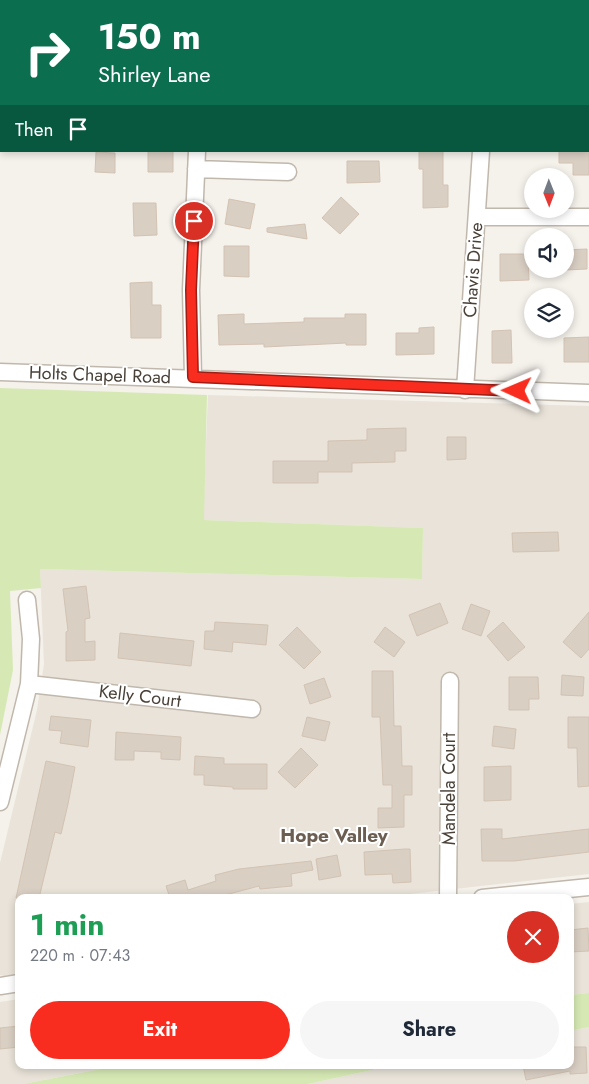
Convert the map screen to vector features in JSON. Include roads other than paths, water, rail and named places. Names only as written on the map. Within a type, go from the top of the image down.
[{"type":"street","points":[[193,377],[191,290],[197,152]]},
{"type":"street","name":"Chavis Drive","points":[[465,390],[480,152]]},
{"type":"street","points":[[196,169],[288,172]]},
{"type":"street","points":[[477,217],[589,218]]},
{"type":"street","name":"Holts Chapel Road","points":[[0,372],[193,377],[465,390],[589,393]]},
{"type":"street","points":[[0,802],[29,684],[31,639],[27,600]]},
{"type":"street","name":"Mandela Court","points":[[448,894],[450,681]]},
{"type":"street","name":"Kelly Court","points":[[29,684],[252,709]]},
{"type":"street","points":[[521,894],[589,887]]},
{"type":"street","points":[[0,986],[15,984]]},
{"type":"district","name":"Hope Valley","points":[[334,835]]}]
